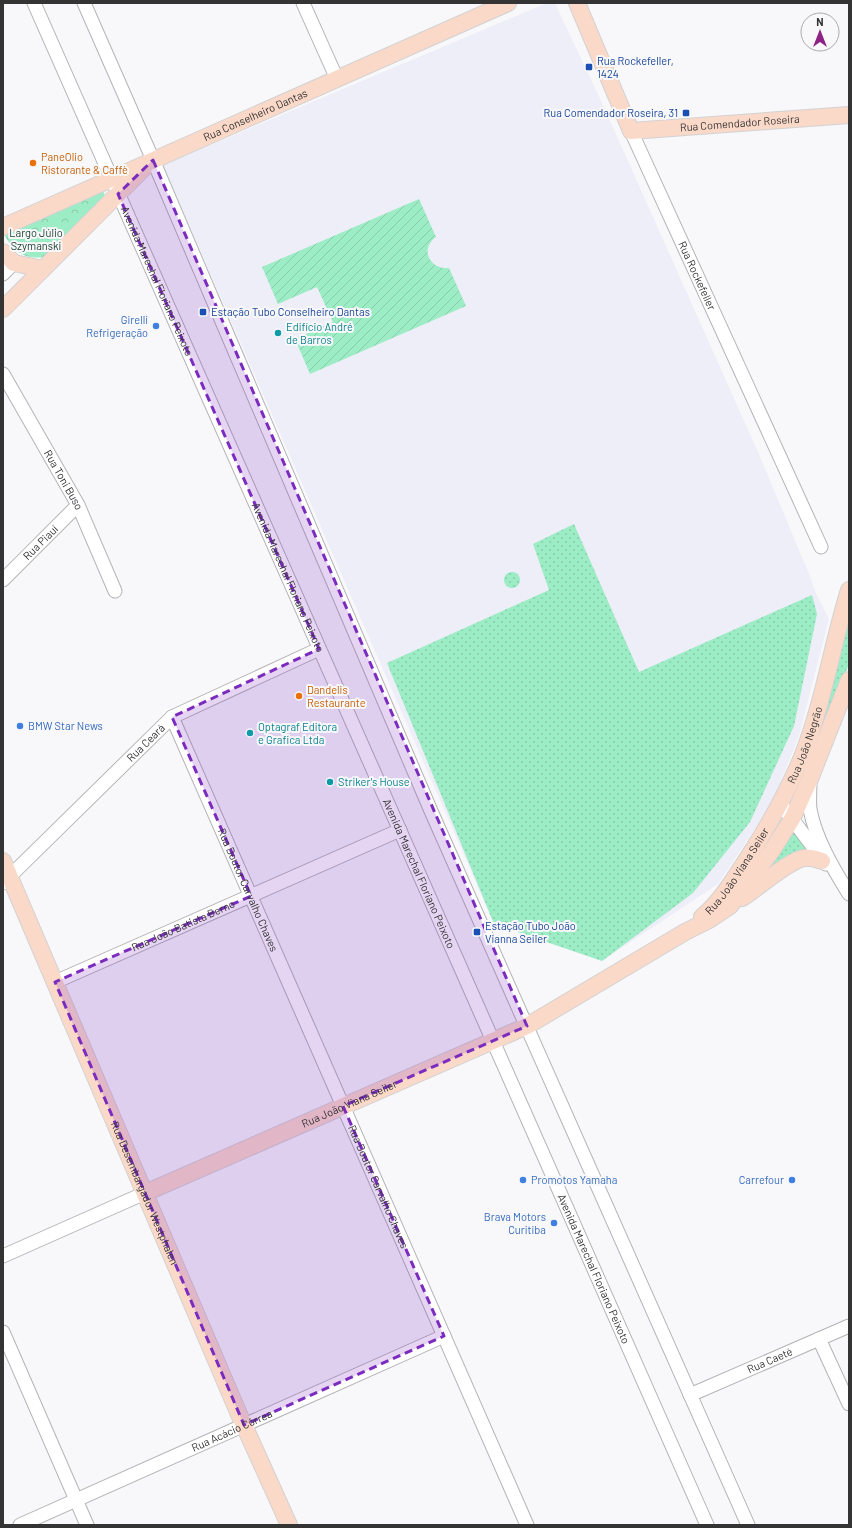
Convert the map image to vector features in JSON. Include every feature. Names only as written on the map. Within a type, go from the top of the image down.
[{"type":"main road","name":"Rua Conselheiro Dantas","points":[[3,227],[508,3]]},
{"type":"main road","name":"Rua Rockefeller","points":[[577,3],[631,132]]},
{"type":"main road","name":"Rua Comendador Roseira","points":[[631,132],[849,115]]},
{"type":"main road","points":[[3,309],[153,160]]},
{"type":"main road","points":[[7,263],[43,269]]},
{"type":"main road","name":"Rua João Negrão","points":[[780,803],[802,757],[814,720],[849,590]]},
{"type":"main road","name":"Rua João Viana Seiler","points":[[145,1193],[527,1026],[685,932],[709,920],[730,906],[771,852],[792,819],[810,779],[849,680]]},
{"type":"main road","name":"Rua João Viana Seiler","points":[[685,932],[706,913],[726,891],[761,838],[780,803]]},
{"type":"main road","points":[[730,906],[792,862],[803,858],[812,857],[822,861]]},
{"type":"main road","name":"Rua Desembargador Westphalen","points":[[3,861],[6,880],[55,982],[244,1425],[289,1525]]},
{"type":"street","name":"Avenida Marechal Floriano Peixoto","points":[[34,3],[707,1525]]},
{"type":"street","points":[[84,3],[153,160],[432,811],[748,1524]]},
{"type":"street","points":[[303,3],[337,79]]},
{"type":"street","name":"Rua Rockefeller","points":[[631,132],[821,547]]},
{"type":"street","name":"Rua Toni Buso","points":[[3,374],[78,505],[115,591]]},
{"type":"street","name":"Rua Piauí","points":[[3,580],[78,505]]},
{"type":"street","name":"Rua Ceará","points":[[6,880],[172,717],[319,649]]},
{"type":"street","name":"Rua Doutor Carvalho Chaves","points":[[172,717],[527,1525]]},
{"type":"street","name":"Rua João Negrão","points":[[810,779],[810,807],[814,824],[841,881],[849,894]]},
{"type":"street","name":"Rua João Negrão","points":[[780,803],[822,861],[841,881]]},
{"type":"street","name":"Rua João Batista Berno","points":[[55,982],[400,830]]},
{"type":"street","name":"Rua João Viana Seiler","points":[[3,1256],[145,1193]]},
{"type":"street","name":"Rua Caeté","points":[[690,1395],[849,1326]]},
{"type":"street","points":[[3,1332],[87,1525]]},
{"type":"street","name":"Rua Acácio Côrrea","points":[[20,1525],[444,1336]]},
{"type":"street","points":[[819,1339],[849,1404]]},
{"type":"highlighted area","points":[[153,160],[527,1026],[343,1106],[444,1336],[244,1425],[55,982],[251,896],[172,717],[319,649],[118,194]]},
{"type":"shaded area","points":[[547,3],[555,3],[603,105],[758,452],[815,591],[829,619],[799,736],[772,803],[718,884],[602,961],[494,924],[163,165]]},
{"type":"green space","name":"Largo Júlio Szymanski","points":[[103,190],[105,196],[44,257],[37,258],[25,256],[15,250],[4,234]]},
{"type":"green space","points":[[419,199],[436,237],[428,247],[429,258],[437,266],[449,268],[466,306],[310,374],[295,339],[333,322],[317,287],[278,304],[262,267]]},
{"type":"green space","points":[[574,524],[639,672],[812,595],[817,614],[794,726],[750,822],[693,893],[602,961],[494,924],[387,663],[549,590],[533,544]]},
{"type":"green space","points":[[512,572],[518,574],[520,580],[518,586],[512,588],[506,586],[504,580],[506,574]]},
{"type":"green space","points":[[849,619],[849,664],[811,757],[821,728]]},
{"type":"green space","points":[[796,833],[807,850],[755,881],[791,834]]},
{"type":"place","name":"Rua Rockefeller, 1424","points":[[589,67]]},
{"type":"place","name":"Rua Comendador Roseira, 31","points":[[686,113]]},
{"type":"place","name":"PaneOlio Ristorante & Caffè","points":[[33,163]]},
{"type":"place","name":"Estação Tubo Conselheiro Dantas","points":[[203,312]]},
{"type":"place","name":"Girelli Refrigeração","points":[[156,326]]},
{"type":"place","name":"Edifício André de Barros","points":[[278,333]]},
{"type":"place","name":"Dandelis Restaurante","points":[[299,696]]},
{"type":"place","name":"BMW Star News","points":[[20,726]]},
{"type":"place","name":"Optagraf Editora e Grafica Ltda","points":[[250,733]]},
{"type":"place","name":"Striker's House","points":[[330,782]]},
{"type":"place","name":"Estação Tubo João Vianna Seiler","points":[[477,932]]},
{"type":"place","name":"Promotos Yamaha","points":[[523,1180]]},
{"type":"place","name":"Carrefour","points":[[792,1180]]},
{"type":"place","name":"Brava Motors Curitiba","points":[[554,1223]]}]
